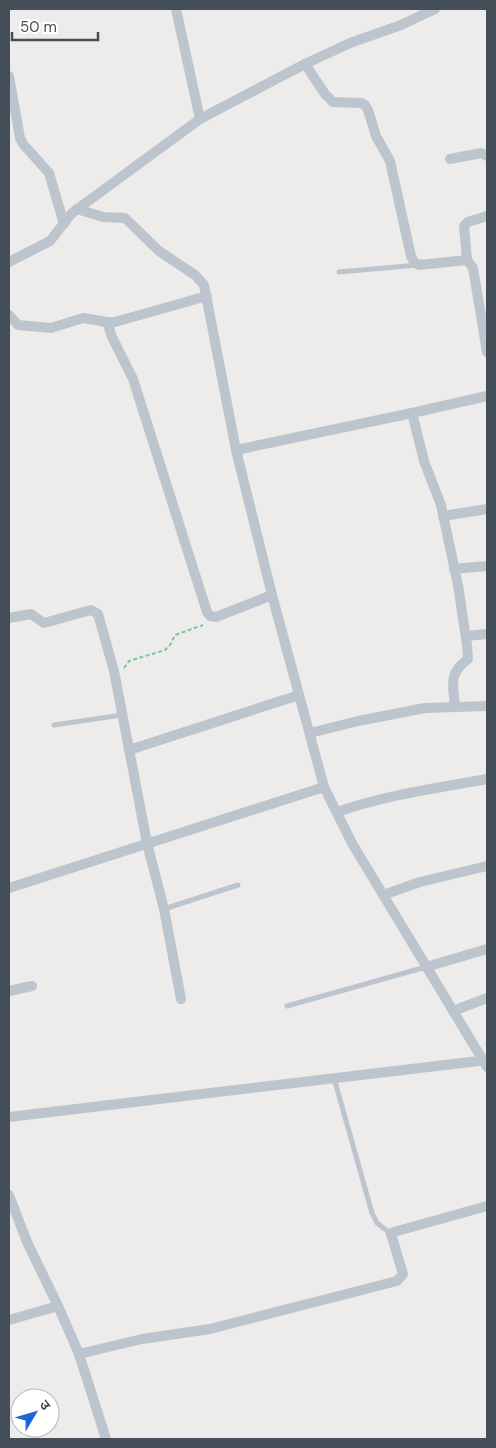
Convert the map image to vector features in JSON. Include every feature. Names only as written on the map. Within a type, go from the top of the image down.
[{"type":"street","points":[[176,9],[200,119]]},
{"type":"street","points":[[9,262],[50,242],[72,213],[200,119],[305,64],[350,43],[435,9]]},
{"type":"street","points":[[305,64],[325,94],[333,102],[360,103],[365,105],[368,110],[376,136],[390,161],[411,256],[414,262],[419,265],[467,260]]},
{"type":"street","points":[[9,76],[20,138],[23,144],[49,173],[64,224]]},
{"type":"street","points":[[450,159],[482,153],[487,156]]},
{"type":"street","points":[[9,1117],[334,1078],[486,1062],[426,967],[353,845],[324,787],[272,595],[236,450],[207,296],[200,280],[165,255],[125,218],[103,217],[77,209]]},
{"type":"street","points":[[487,216],[468,222],[464,226],[467,260],[473,268],[487,352]]},
{"type":"street","points":[[9,315],[18,325],[51,328],[79,318],[115,322],[207,296]]},
{"type":"street","points":[[107,322],[112,337],[133,379],[207,612],[210,616],[216,618],[272,595]]},
{"type":"street","points":[[236,450],[412,414],[487,396]]},
{"type":"street","points":[[412,414],[424,461],[441,505],[466,636],[468,659],[459,665],[453,678],[455,706]]},
{"type":"street","points":[[443,516],[487,509]]},
{"type":"street","points":[[454,569],[487,566]]},
{"type":"street","points":[[9,618],[31,614],[44,623],[91,610],[98,614],[116,681],[147,843],[164,909],[181,999]]},
{"type":"street","points":[[466,636],[487,634]]},
{"type":"street","points":[[129,750],[299,695]]},
{"type":"street","points":[[310,734],[390,714],[425,708],[487,706]]},
{"type":"street","points":[[336,812],[387,797],[487,779]]},
{"type":"street","points":[[9,888],[324,787]]},
{"type":"street","points":[[383,895],[420,882],[487,866]]},
{"type":"street","points":[[426,967],[487,948]]},
{"type":"street","points":[[9,991],[32,986]]},
{"type":"street","points":[[453,1010],[487,998]]},
{"type":"street","points":[[9,1194],[27,1242],[79,1354],[106,1439]]},
{"type":"street","points":[[79,1354],[142,1339],[210,1329],[398,1281],[403,1274],[391,1234],[487,1206]]},
{"type":"street","points":[[9,1320],[58,1306]]},
{"type":"lane","points":[[339,272],[419,265]]},
{"type":"lane","points":[[54,725],[122,715]]},
{"type":"lane","points":[[164,909],[238,885]]},
{"type":"lane","points":[[287,1006],[426,967]]},
{"type":"lane","points":[[334,1078],[372,1213],[377,1223],[391,1234]]},
{"type":"path","points":[[116,681],[129,661],[165,650],[175,635],[206,624],[210,616]]}]
